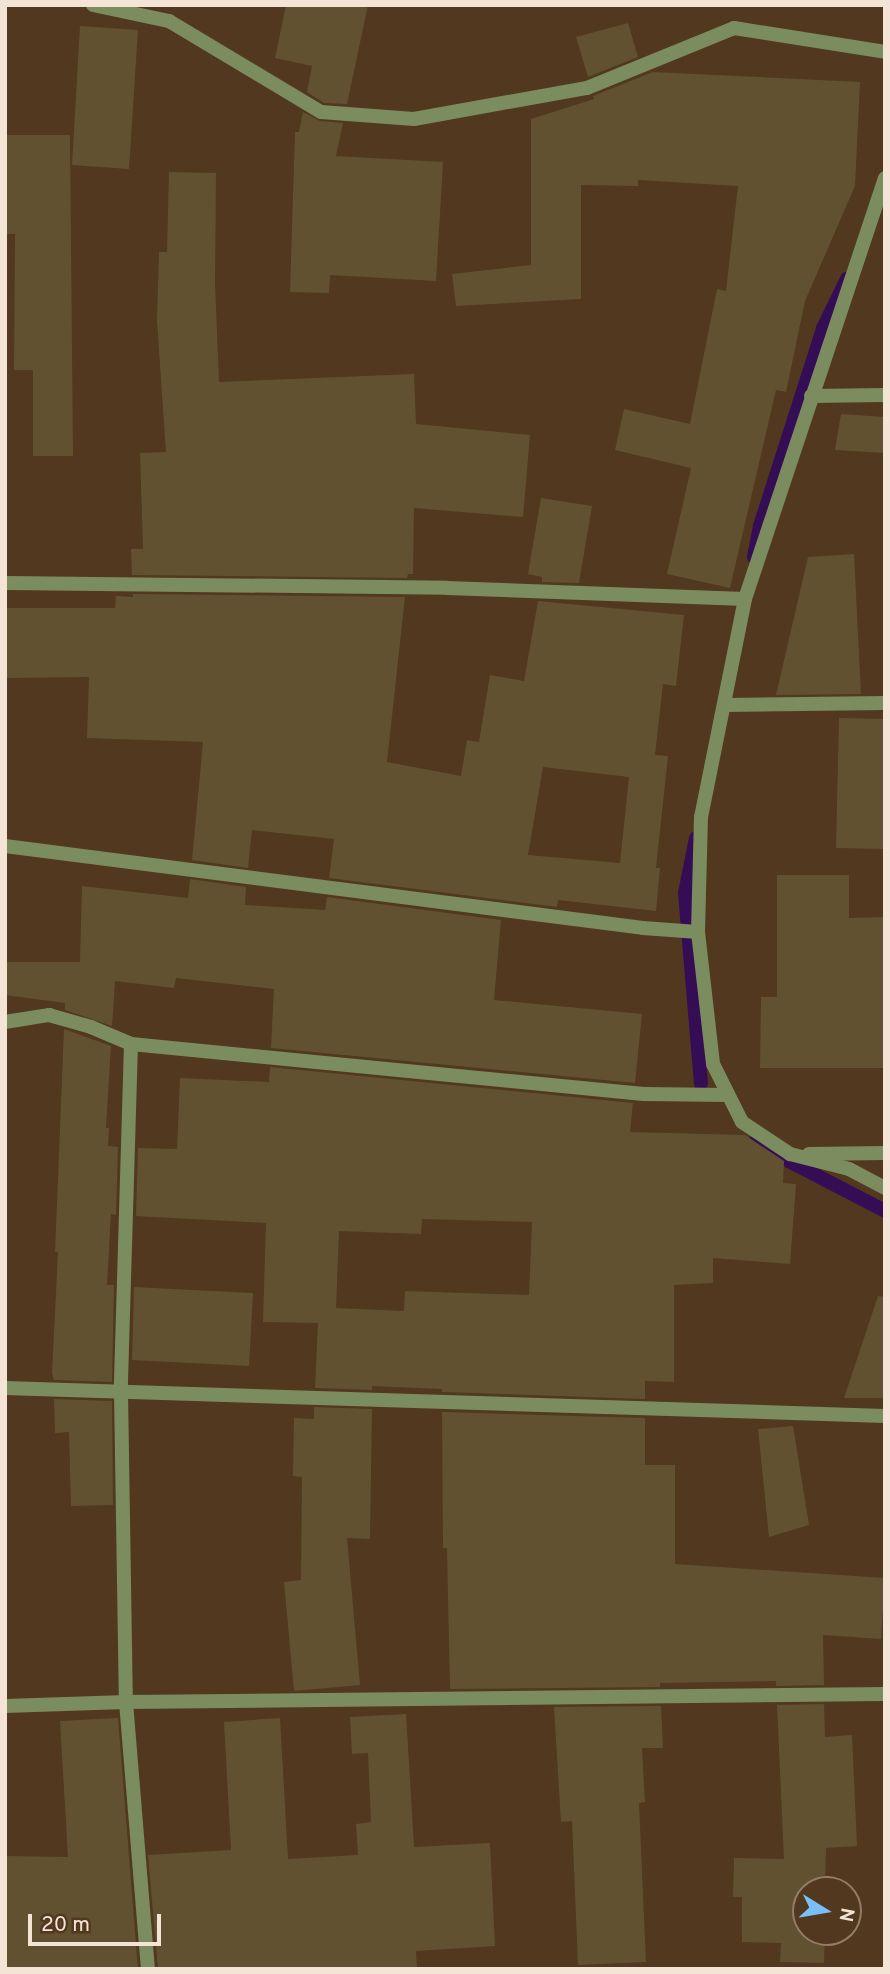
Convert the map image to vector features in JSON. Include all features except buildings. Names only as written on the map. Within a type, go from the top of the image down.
[{"type":"street","points":[[93,5],[169,21],[321,112],[414,119],[587,88],[734,28],[885,52]]},
{"type":"street","points":[[885,178],[745,599],[701,817],[698,932],[713,1064],[742,1122],[790,1154],[849,1169],[885,1188]]},
{"type":"street","points":[[811,396],[885,394]]},
{"type":"street","points":[[5,583],[447,588],[745,599]]},
{"type":"street","points":[[724,705],[885,703]]},
{"type":"street","points":[[5,846],[643,928],[698,932]]},
{"type":"street","points":[[5,1022],[49,1015],[91,1027],[131,1044],[644,1094],[728,1094]]},
{"type":"street","points":[[131,1044],[121,1391],[126,1702],[148,1969]]},
{"type":"street","points":[[790,1154],[885,1153]]},
{"type":"street","points":[[5,1388],[885,1416]]},
{"type":"street","points":[[5,1706],[126,1702],[885,1694]]},
{"type":"waterway","points":[[754,557],[760,526],[823,328],[847,279]]},
{"type":"waterway","points":[[696,838],[685,893],[701,1083]]},
{"type":"waterway","points":[[754,1143],[885,1211]]}]
